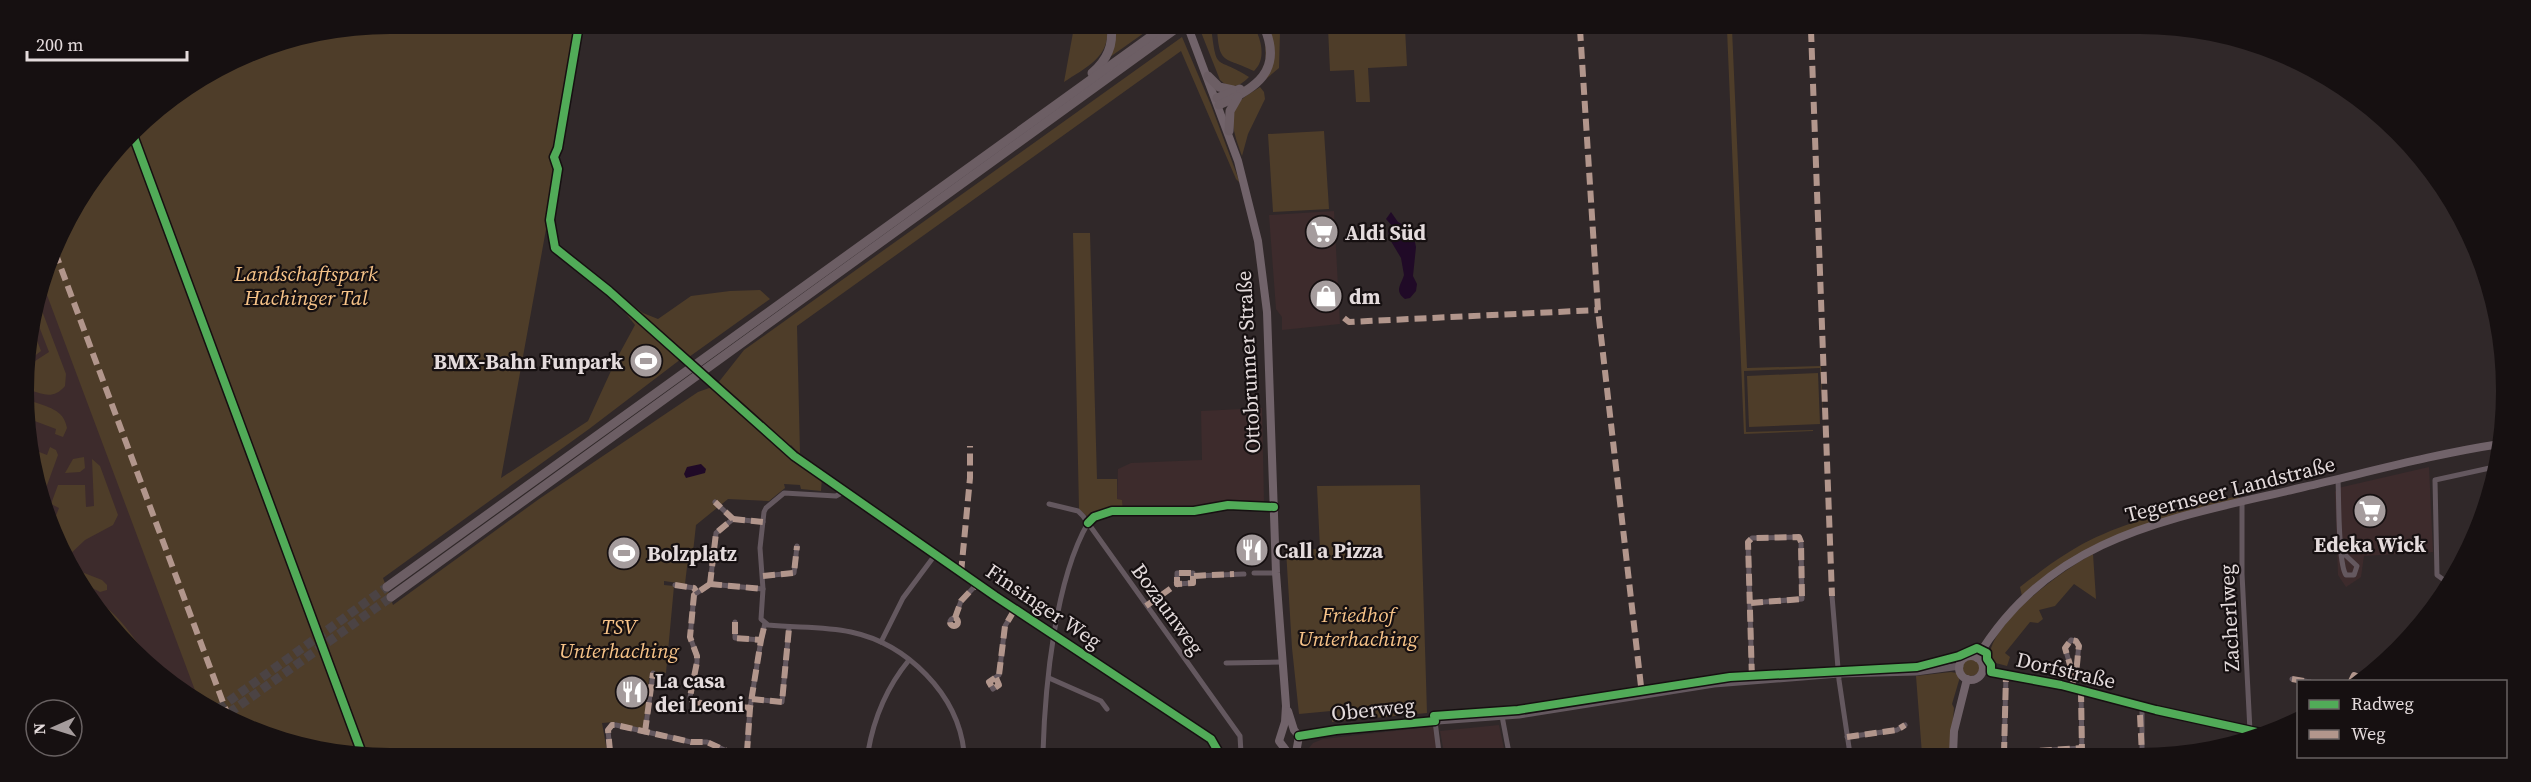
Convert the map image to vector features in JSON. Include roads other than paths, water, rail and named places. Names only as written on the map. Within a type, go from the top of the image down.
[{"type":"highway","points":[[1049,110],[1060,97],[1103,62],[1111,45],[1111,34]]},
{"type":"highway","points":[[391,597],[1049,110],[1163,34]]},
{"type":"highway","points":[[705,363],[1164,34]]},
{"type":"highway","points":[[1228,131],[1233,102],[1239,93],[1254,81],[1264,65],[1265,42],[1262,34]]},
{"type":"highway","points":[[1218,101],[1258,83],[1268,67],[1270,48],[1266,34]]},
{"type":"highway","points":[[1208,76],[1223,89],[1239,93]]},
{"type":"highway","points":[[387,587],[689,375]]},
{"type":"main road","name":"Ottobrunner Straße","points":[[1191,34],[1228,131],[1244,181],[1258,241],[1267,312],[1276,573],[1286,706],[1279,741],[1284,748]]},
{"type":"main road","name":"Tegernseer Landstraße","points":[[1977,658],[1994,632],[2015,607],[2046,579],[2074,559],[2132,531],[2435,456],[2492,445]]},
{"type":"main road","points":[[1966,657],[1977,658],[1982,663],[1983,671],[1977,678],[1967,679],[1962,675],[1960,666],[1966,657]]},
{"type":"main road","points":[[1954,748],[1958,713],[1967,679]]},
{"type":"main road","name":"Ottobrunner Straße","points":[[1286,706],[1297,733],[1296,748]]},
{"type":"main road","points":[[1282,732],[1287,729],[1297,733]]},
{"type":"street","points":[[2443,579],[2437,575],[2435,480],[2488,468]]},
{"type":"street","points":[[2338,480],[2342,551]]},
{"type":"street","name":"Finsinger Weg","points":[[763,522],[766,508],[784,493],[836,496],[845,491],[977,584],[1211,739],[1217,748]]},
{"type":"street","points":[[715,501],[733,519],[763,522],[760,548],[764,589],[760,615],[765,623],[750,708],[747,748]]},
{"type":"street","name":"Zacherlweg","points":[[2242,502],[2242,574],[2256,729]]},
{"type":"street","name":"Bozaunweg","points":[[1049,504],[1078,511],[1088,523],[1239,736],[1240,748]]},
{"type":"street","points":[[710,584],[716,533],[733,519]]},
{"type":"street","points":[[1043,748],[1055,635],[1070,562],[1088,523]]},
{"type":"street","points":[[1751,603],[1802,599],[1799,537],[1749,539],[1752,681]]},
{"type":"street","points":[[763,576],[794,573],[797,546]]},
{"type":"street","points":[[881,642],[903,598],[935,555]]},
{"type":"street","points":[[1254,573],[1276,573]]},
{"type":"street","points":[[1193,576],[1244,574]]},
{"type":"street","points":[[750,708],[693,702],[690,697],[697,662],[690,637],[694,595],[696,591],[710,584],[764,589]]},
{"type":"street","points":[[955,618],[961,601],[977,584]]},
{"type":"street","points":[[675,585],[694,588],[696,591]]},
{"type":"street","points":[[1832,596],[1849,748]]},
{"type":"street","points":[[996,678],[999,675],[1005,626],[1015,609]]},
{"type":"street","points":[[735,622],[735,638],[761,639]]},
{"type":"street","points":[[765,623],[789,628],[808,627],[850,632],[881,642],[909,660],[930,679],[952,710],[963,748]]},
{"type":"street","points":[[752,699],[782,702],[789,628]]},
{"type":"street","name":"Dorfstraße","points":[[2072,688],[2078,667],[2079,646],[2076,641],[2071,640],[2065,648],[2074,678]]},
{"type":"street","points":[[869,748],[873,727],[885,695],[909,660]]},
{"type":"street","points":[[1226,663],[1283,662]]},
{"type":"street","name":"Oberweg","points":[[1297,733],[1502,716],[1752,681],[1839,674],[1916,672],[1960,666]]},
{"type":"street","name":"Dorfstraße","points":[[1983,671],[2081,690],[2142,707],[2249,731]]},
{"type":"street","points":[[645,732],[653,674]]},
{"type":"street","points":[[2004,748],[2006,675]]},
{"type":"street","points":[[1049,678],[1101,701],[1107,709]]},
{"type":"street","points":[[2292,678],[2303,680]]},
{"type":"street","points":[[2081,690],[2082,748]]},
{"type":"street","points":[[2142,707],[2142,748]]},
{"type":"street","points":[[1502,716],[1508,748]]},
{"type":"street","points":[[1435,721],[1438,748]]},
{"type":"street","points":[[609,748],[607,736],[610,727],[616,725],[691,742],[706,742],[720,748]]},
{"type":"street","points":[[1847,737],[1897,730],[1905,725]]},
{"type":"tunnel","points":[[223,705],[387,587]]},
{"type":"tunnel","points":[[232,711],[391,597]]},
{"type":"place","name":"Aldi Süd","points":[[1322,232]]},
{"type":"place","name":"dm","points":[[1326,296]]},
{"type":"place","name":"BMX-Bahn Funpark","points":[[646,361]]},
{"type":"place","name":"Edeka Wick","points":[[2370,511]]},
{"type":"place","name":"Call a Pizza","points":[[1252,550]]},
{"type":"place","name":"Bolzplatz","points":[[624,553]]},
{"type":"place","name":"La casa dei Leoni","points":[[632,692]]},
{"type":"park label","name":"Landschaftspark Hachinger Tal","points":[[306,285]]},
{"type":"park label","name":"Friedhof Unterhaching","points":[[1358,626]]},
{"type":"park label","name":"TSV Unterhaching","points":[[619,638]]}]
